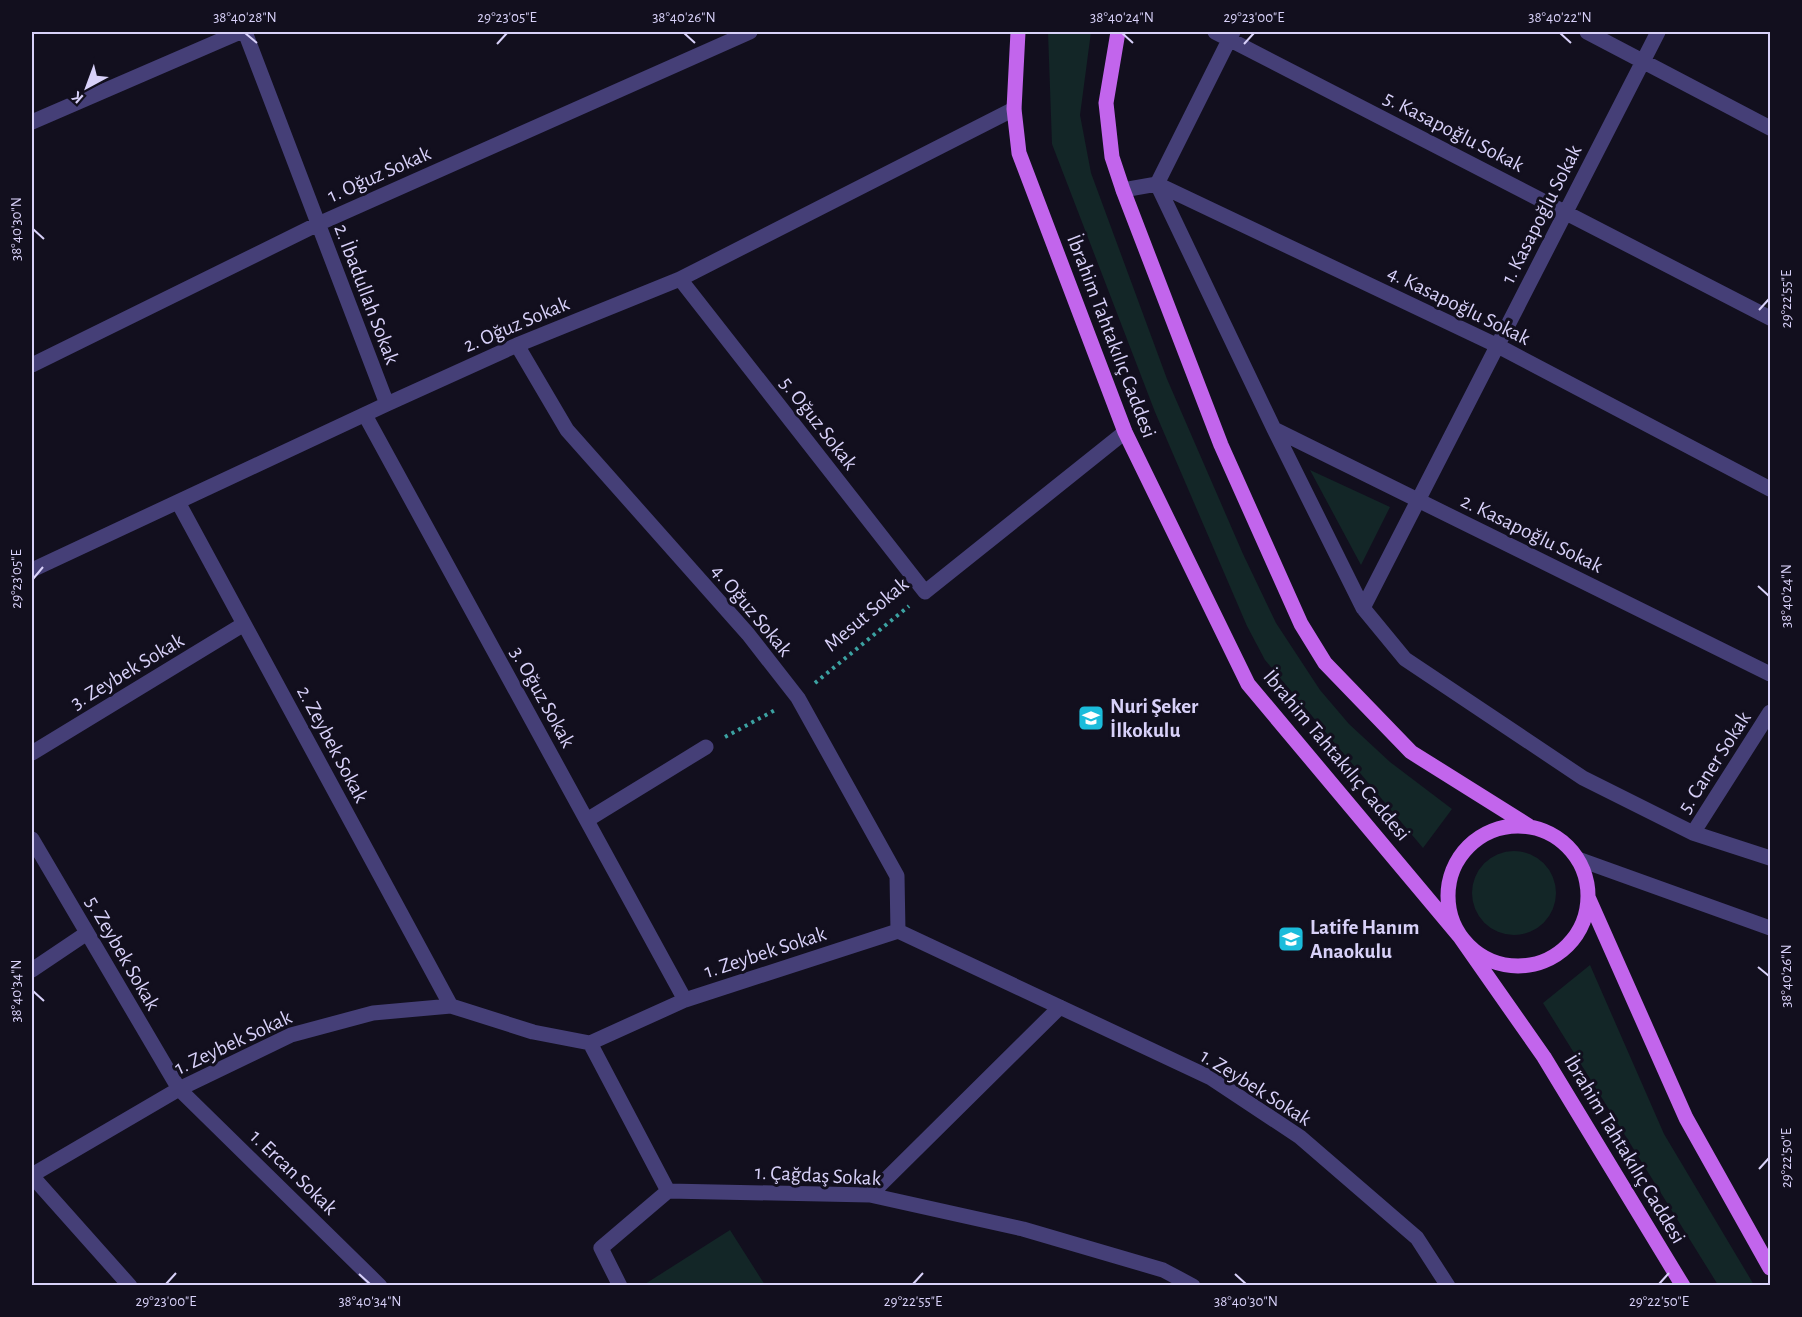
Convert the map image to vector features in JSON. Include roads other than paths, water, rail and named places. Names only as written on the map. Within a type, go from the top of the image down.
[{"type":"main road","name":"İbrahim Tahtakılıç Caddesi","points":[[1018,32],[1014,109],[1019,153],[1125,432],[1248,684],[1460,937],[1544,1058],[1683,1286]]},
{"type":"main road","points":[[1118,32],[1106,103],[1112,157],[1221,445],[1301,624],[1325,663],[1411,752],[1529,826],[1548,832],[1565,843],[1578,859],[1586,877],[1588,897],[1585,916],[1577,934],[1564,949],[1548,960],[1529,966],[1510,966],[1490,961],[1474,951],[1460,937],[1449,915],[1447,891],[1453,867],[1466,847],[1485,833],[1508,825],[1529,826]]},
{"type":"main road","points":[[1588,897],[1686,1118],[1770,1268]]},
{"type":"street","points":[[32,122],[240,32]]},
{"type":"street","name":"2. İbadullah Sokak","points":[[245,32],[387,404]]},
{"type":"street","name":"1. Oğuz Sokak","points":[[32,365],[318,224],[750,32]]},
{"type":"street","name":"5. Kasapoğlu Sokak","points":[[1215,32],[1232,35],[1770,318]]},
{"type":"street","points":[[1587,32],[1770,129]]},
{"type":"street","name":"1. Kasapoğlu Sokak","points":[[1363,608],[1658,32]]},
{"type":"street","points":[[1157,184],[1232,35]]},
{"type":"street","name":"2. Oğuz Sokak","points":[[32,570],[517,345],[680,279],[1014,109]]},
{"type":"street","points":[[1123,190],[1157,184]]},
{"type":"street","points":[[1157,184],[1274,429],[1363,608],[1405,659],[1583,778],[1693,833],[1770,858]]},
{"type":"street","name":"4. Kasapoğlu Sokak","points":[[1157,184],[1498,346],[1770,489]]},
{"type":"street","name":"5. Oğuz Sokak","points":[[680,279],[925,592]]},
{"type":"street","name":"4. Oğuz Sokak","points":[[517,345],[567,430],[748,634],[798,698],[897,876],[898,931]]},
{"type":"street","name":"3. Oğuz Sokak","points":[[365,415],[685,1000]]},
{"type":"street","name":"2. Kasapoğlu Sokak","points":[[1274,429],[1770,674]]},
{"type":"street","name":"Mesut Sokak","points":[[925,592],[1125,432]]},
{"type":"street","name":"2. Zeybek Sokak","points":[[178,502],[451,1006]]},
{"type":"street","name":"3. Zeybek Sokak","points":[[32,753],[244,624]]},
{"type":"street","name":"5. Caner Sokak","points":[[1693,833],[1770,712]]},
{"type":"street","points":[[586,820],[706,747]]},
{"type":"street","name":"5. Zeybek Sokak","points":[[32,838],[179,1089]]},
{"type":"street","points":[[1578,859],[1770,928]]},
{"type":"street","name":"1. Zeybek Sokak","points":[[32,1175],[179,1089],[291,1035],[373,1013],[451,1006],[533,1032],[590,1043],[685,1000],[898,931],[1211,1078],[1299,1137],[1418,1238],[1448,1286]]},
{"type":"street","points":[[32,970],[87,933]]},
{"type":"street","points":[[870,1195],[1060,1007]]},
{"type":"street","points":[[590,1043],[668,1191],[601,1248],[620,1286]]},
{"type":"street","name":"1. Ercan Sokak","points":[[179,1089],[380,1286]]},
{"type":"street","points":[[32,1175],[130,1286]]},
{"type":"street","name":"1. Çağdaş Sokak","points":[[668,1191],[870,1195],[1034,1233],[1163,1270],[1193,1286]]},
{"type":"place","name":"Nuri Şeker İlkokulu","points":[[1091,718]]},
{"type":"place","name":"Latife Hanım Anaokulu","points":[[1291,939]]}]
